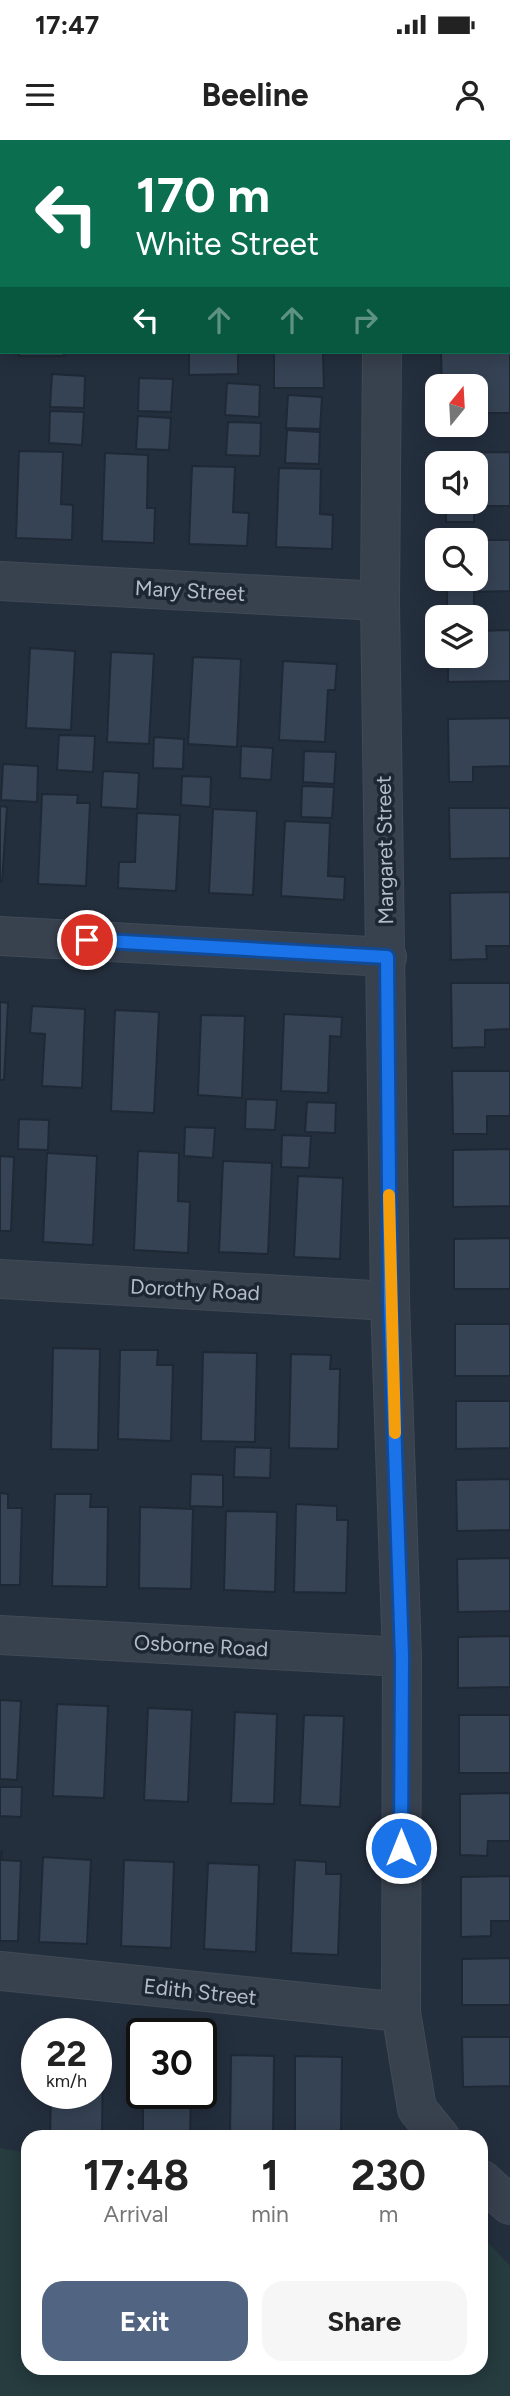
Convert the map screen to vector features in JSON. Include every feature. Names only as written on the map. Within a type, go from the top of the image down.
[{"type":"street","name":"Margaret Street","points":[[382,354],[380,601],[390,1301],[402,1657],[401,2012],[417,2109],[434,2130]]},
{"type":"street","name":"Mary Street","points":[[0,582],[380,601]]},
{"type":"street","points":[[0,936],[387,957]]},
{"type":"street","name":"Dorothy Road","points":[[0,1279],[390,1301]]},
{"type":"street","name":"Osborne Road","points":[[0,1635],[402,1657]]},
{"type":"street","name":"Edith Street","points":[[0,1971],[401,2012]]},
{"type":"street","points":[[488,2186],[510,2206]]},
{"type":"green space","points":[[0,2148],[21,2152],[21,2375],[488,2375],[488,2242],[510,2266],[510,2396],[0,2396]]},
{"type":"building","points":[[19,354],[64,354],[64,356]]},
{"type":"building","points":[[189,354],[238,354],[238,374],[189,375]]},
{"type":"building","points":[[274,354],[323,354],[324,388],[274,388]]},
{"type":"building","points":[[441,354],[510,354],[510,413],[488,413],[488,374],[442,374]]},
{"type":"building","points":[[52,374],[85,376],[84,408],[50,407]]},
{"type":"building","points":[[139,378],[173,379],[171,412],[138,411]]},
{"type":"building","points":[[227,383],[260,385],[259,417],[225,415]]},
{"type":"building","points":[[288,395],[322,397],[320,429],[286,428]]},
{"type":"building","points":[[50,411],[84,412],[82,445],[49,443]]},
{"type":"building","points":[[138,416],[171,418],[169,450],[136,449]]},
{"type":"building","points":[[228,422],[261,423],[260,456],[226,455]]},
{"type":"building","points":[[287,430],[320,432],[319,464],[285,463]]},
{"type":"building","points":[[19,451],[63,452],[61,504],[73,505],[72,540],[16,538]]},
{"type":"building","points":[[488,452],[510,452],[510,506],[488,506]]},
{"type":"building","points":[[105,453],[148,455],[147,508],[155,508],[154,543],[102,541]]},
{"type":"building","points":[[192,466],[235,467],[233,512],[249,513],[247,546],[189,544]]},
{"type":"building","points":[[279,468],[321,469],[320,514],[333,515],[332,549],[276,547]]},
{"type":"building","points":[[446,514],[474,514],[474,522],[446,522]]},
{"type":"building","points":[[488,540],[510,540],[510,591],[474,592],[474,605],[447,605],[447,591],[488,591]]},
{"type":"building","points":[[510,630],[510,681],[448,682],[448,668],[488,668],[488,631]]},
{"type":"building","points":[[30,648],[75,651],[71,730],[26,728]]},
{"type":"building","points":[[111,652],[154,654],[149,744],[107,742]]},
{"type":"building","points":[[193,657],[241,659],[237,747],[188,744]]},
{"type":"building","points":[[283,661],[337,664],[335,690],[328,690],[325,742],[279,740]]},
{"type":"building","points":[[510,718],[510,766],[473,767],[473,782],[449,782],[448,719]]},
{"type":"building","points":[[59,735],[95,736],[93,772],[57,770]]},
{"type":"building","points":[[154,737],[184,739],[183,769],[153,768]]},
{"type":"building","points":[[241,746],[273,748],[271,780],[240,778]]},
{"type":"building","points":[[304,751],[336,752],[334,784],[303,782]]},
{"type":"building","points":[[3,764],[38,766],[37,802],[1,800]]},
{"type":"building","points":[[103,771],[139,773],[137,809],[101,807]]},
{"type":"building","points":[[182,776],[211,777],[210,807],[181,805]]},
{"type":"building","points":[[302,786],[334,787],[332,818],[301,817]]},
{"type":"building","points":[[42,794],[78,795],[77,803],[90,803],[86,886],[38,884]]},
{"type":"building","points":[[0,806],[7,807],[2,882],[0,882]]},
{"type":"building","points":[[449,808],[510,808],[510,858],[450,859]]},
{"type":"building","points":[[213,809],[257,811],[253,895],[209,893]]},
{"type":"building","points":[[137,813],[180,815],[176,891],[118,888],[119,862],[135,862]]},
{"type":"building","points":[[285,821],[330,823],[328,876],[345,877],[344,900],[281,896]]},
{"type":"building","points":[[510,892],[510,946],[486,946],[487,959],[451,960],[450,893]]},
{"type":"building","points":[[451,983],[510,983],[510,1029],[485,1030],[485,1047],[452,1048]]},
{"type":"building","points":[[0,1002],[8,1003],[4,1080],[0,1080]]},
{"type":"building","points":[[32,1006],[85,1009],[82,1088],[42,1086],[45,1034],[30,1033]]},
{"type":"building","points":[[115,1010],[159,1012],[154,1113],[111,1111]]},
{"type":"building","points":[[284,1014],[342,1017],[341,1037],[330,1036],[328,1093],[281,1091]]},
{"type":"building","points":[[201,1015],[245,1016],[242,1098],[198,1095]]},
{"type":"building","points":[[452,1071],[510,1071],[510,1116],[487,1116],[487,1134],[453,1134]]},
{"type":"building","points":[[246,1099],[277,1100],[275,1130],[245,1129]]},
{"type":"building","points":[[307,1102],[336,1103],[335,1133],[305,1132]]},
{"type":"building","points":[[19,1119],[49,1120],[48,1150],[18,1149]]},
{"type":"building","points":[[185,1127],[215,1128],[213,1158],[184,1156]]},
{"type":"building","points":[[282,1135],[311,1136],[309,1168],[281,1167]]},
{"type":"building","points":[[510,1149],[510,1206],[453,1207],[453,1150]]},
{"type":"building","points":[[138,1151],[179,1153],[178,1201],[190,1202],[188,1253],[134,1250]]},
{"type":"building","points":[[47,1153],[97,1156],[93,1245],[43,1242]]},
{"type":"building","points":[[0,1156],[14,1157],[11,1231],[0,1231]]},
{"type":"building","points":[[223,1161],[272,1163],[268,1254],[219,1252]]},
{"type":"building","points":[[298,1176],[343,1178],[340,1259],[294,1257]]},
{"type":"building","points":[[510,1238],[510,1289],[454,1289],[454,1239]]},
{"type":"building","points":[[455,1324],[510,1324],[510,1376],[455,1376]]},
{"type":"building","points":[[53,1348],[100,1349],[98,1450],[51,1449]]},
{"type":"building","points":[[120,1350],[158,1350],[157,1365],[173,1365],[171,1441],[118,1439]]},
{"type":"building","points":[[203,1352],[257,1353],[255,1442],[201,1441]]},
{"type":"building","points":[[291,1354],[331,1355],[330,1369],[340,1369],[338,1449],[289,1448]]},
{"type":"building","points":[[456,1401],[510,1401],[510,1448],[456,1449]]},
{"type":"building","points":[[235,1447],[271,1448],[270,1478],[234,1477]]},
{"type":"building","points":[[191,1474],[223,1475],[223,1507],[190,1506]]},
{"type":"building","points":[[510,1479],[510,1530],[457,1531],[456,1480]]},
{"type":"building","points":[[0,1493],[8,1494],[8,1508],[22,1508],[20,1585],[0,1585]]},
{"type":"building","points":[[55,1494],[91,1494],[90,1507],[108,1507],[107,1587],[52,1586]]},
{"type":"building","points":[[296,1504],[337,1506],[337,1520],[348,1520],[346,1593],[294,1592]]},
{"type":"building","points":[[140,1507],[193,1509],[191,1589],[139,1588]]},
{"type":"building","points":[[226,1511],[277,1512],[275,1592],[224,1590]]},
{"type":"building","points":[[510,1558],[510,1611],[458,1612],[457,1559]]},
{"type":"building","points":[[510,1636],[510,1687],[458,1688],[458,1637]]},
{"type":"building","points":[[0,1700],[21,1701],[17,1780],[0,1779]]},
{"type":"building","points":[[57,1704],[108,1706],[104,1798],[53,1796]]},
{"type":"building","points":[[148,1708],[192,1710],[188,1802],[144,1800]]},
{"type":"building","points":[[235,1712],[277,1714],[274,1804],[231,1803]]},
{"type":"building","points":[[304,1715],[344,1716],[340,1807],[300,1805]]},
{"type":"building","points":[[459,1715],[510,1715],[510,1773],[459,1773]]},
{"type":"building","points":[[0,1787],[22,1787],[21,1817],[0,1816]]},
{"type":"building","points":[[510,1793],[510,1841],[488,1841],[487,1856],[460,1855],[460,1794]]},
{"type":"building","points":[[0,1851],[2,1860],[21,1861],[18,1941],[0,1941]]},
{"type":"building","points":[[43,1857],[91,1860],[87,1944],[39,1942]]},
{"type":"building","points":[[124,1860],[174,1862],[171,1948],[121,1946]]},
{"type":"building","points":[[295,1860],[326,1862],[326,1874],[341,1874],[338,1955],[291,1953]]},
{"type":"building","points":[[208,1863],[259,1865],[256,1952],[204,1949]]},
{"type":"building","points":[[510,1876],[510,1921],[491,1921],[491,1936],[461,1937],[461,1877]]},
{"type":"building","points":[[510,1958],[510,2005],[462,2005],[462,1959]]},
{"type":"building","points":[[462,2037],[510,2037],[510,2086],[463,2087]]},
{"type":"building","points":[[231,2055],[274,2056],[273,2130],[230,2130]]},
{"type":"building","points":[[295,2056],[342,2057],[341,2130],[295,2130]]},
{"type":"building","points":[[51,2109],[102,2109],[102,2130],[50,2130]]},
{"type":"building","points":[[143,2109],[191,2109],[190,2130],[143,2130]]},
{"type":"slow traffic","points":[[389,1195],[395,1433]]},
{"type":"route","points":[[87,940],[387,957],[390,1301],[402,1657],[401,1848]]}]
